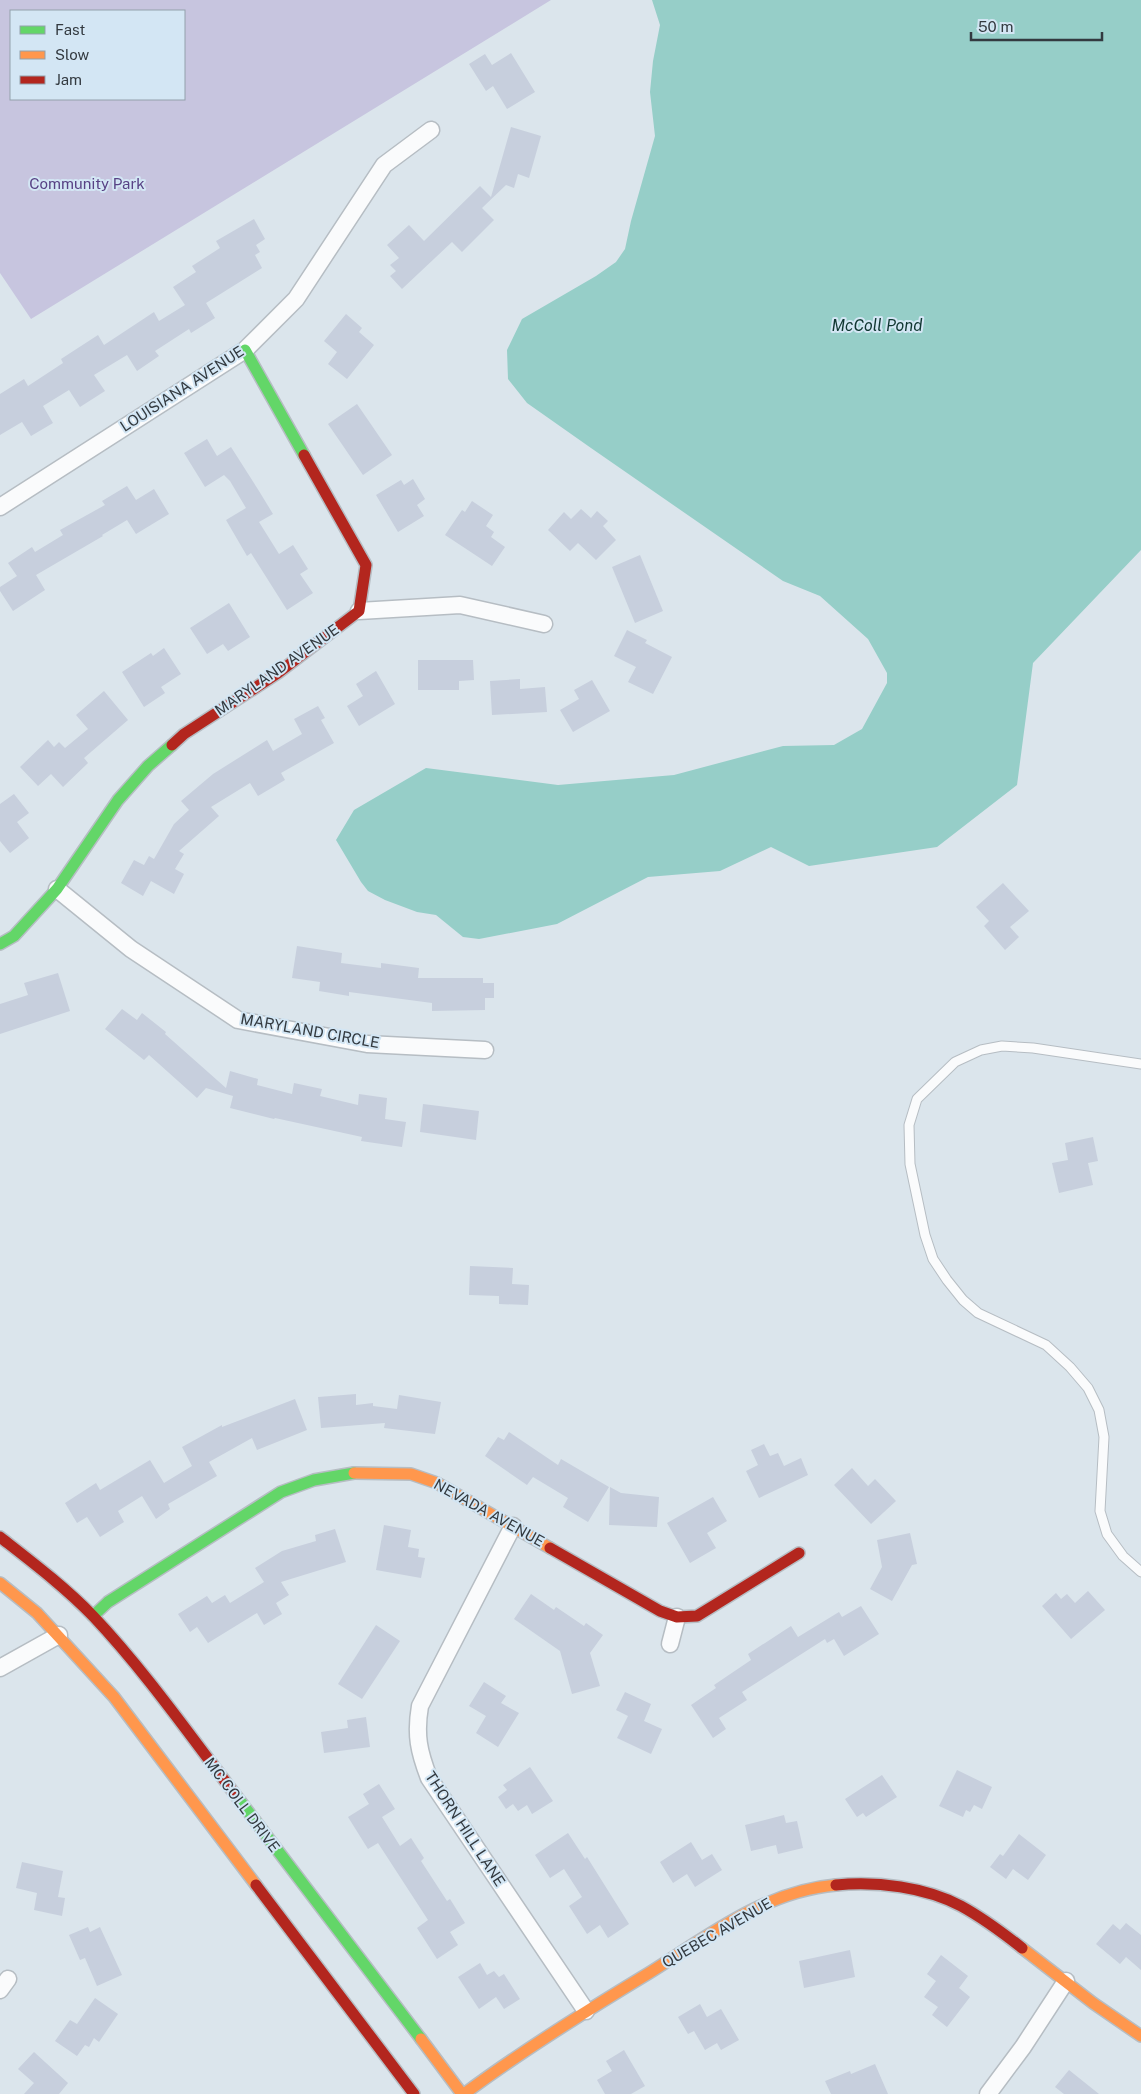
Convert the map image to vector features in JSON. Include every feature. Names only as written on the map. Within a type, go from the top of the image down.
[{"type":"street","name":"LOUISIANA AVENUE","points":[[0,507],[245,350],[296,299],[384,165],[432,130]]},
{"type":"street","points":[[245,350],[366,566],[359,610],[460,605],[544,624]]},
{"type":"street","name":"MARYLAND AVENUE","points":[[0,944],[14,936],[57,889],[118,800],[148,766],[184,734],[278,673],[359,610]]},
{"type":"street","name":"MARYLAND CIRCLE","points":[[57,889],[131,949],[238,1020],[367,1044],[485,1050]]},
{"type":"street","name":"NEVADA AVENUE","points":[[93,1616],[108,1602],[281,1492],[314,1480],[352,1473],[411,1474],[437,1483],[660,1611],[677,1617]]},
{"type":"street","name":"THORN HILL LANE","points":[[513,1526],[420,1706],[416,1728],[419,1753],[429,1778],[586,2011]]},
{"type":"street","name":"MC COLL DRIVE","points":[[0,1537],[34,1562],[93,1616],[168,1707],[463,2094]]},
{"type":"street","points":[[670,1644],[677,1617],[696,1616],[800,1553]]},
{"type":"street","points":[[0,1582],[37,1613],[59,1635],[114,1697],[414,2094]]},
{"type":"street","points":[[0,1668],[59,1635]]},
{"type":"street","name":"QUEBEC AVENUE","points":[[463,2094],[586,2011],[762,1905],[805,1889],[841,1883],[919,1891],[954,1903],[995,1928],[1141,2036]]},
{"type":"street","points":[[988,2094],[1066,1981]]},
{"type":"lane","points":[[1141,1064],[1032,1048],[1002,1046],[981,1050],[956,1062],[917,1098],[909,1125],[910,1164],[925,1235],[934,1259],[947,1280],[963,1300],[978,1313],[1046,1344],[1088,1388],[1099,1410],[1104,1437],[1100,1511],[1107,1534],[1123,1556],[1141,1572]]},
{"type":"green space","name":"Community Park","points":[[0,0],[551,0],[31,319],[0,273]]},
{"type":"water","name":"McColl Pond","points":[[652,0],[1141,0],[1141,550],[1033,663],[1017,785],[937,847],[809,866],[771,847],[720,871],[648,877],[557,924],[479,939],[463,937],[436,915],[417,912],[385,900],[368,891],[336,840],[354,810],[426,768],[558,785],[674,775],[783,746],[834,745],[862,729],[887,683],[887,673],[868,639],[820,596],[783,581],[591,448],[527,403],[508,379],[507,350],[522,319],[596,276],[616,262],[625,249],[655,136],[650,92],[653,61],[660,25]]},
{"type":"building","points":[[511,53],[535,92],[507,109],[493,86],[486,91],[469,64],[485,54],[492,65]]},
{"type":"building","points":[[511,127],[541,136],[529,178],[518,174],[514,188],[506,185],[482,208],[494,220],[462,252],[452,242],[402,289],[390,276],[396,271],[390,265],[399,258],[387,245],[409,225],[424,241],[480,186],[491,197]]},
{"type":"building","points":[[254,219],[265,239],[256,245],[260,252],[255,255],[262,268],[206,303],[215,318],[191,333],[189,329],[155,351],[159,356],[137,371],[127,355],[94,375],[105,391],[80,407],[69,390],[43,406],[53,423],[31,436],[22,422],[0,435],[0,394],[24,379],[28,386],[63,363],[61,359],[98,335],[104,345],[154,312],[159,321],[185,305],[173,287],[196,272],[192,266],[220,248],[216,241]]},
{"type":"building","points":[[346,314],[362,328],[359,332],[374,345],[347,379],[328,364],[337,352],[324,341]]},
{"type":"building","points":[[357,404],[392,455],[363,475],[328,424]]},
{"type":"building","points":[[207,439],[217,456],[231,447],[273,514],[259,522],[279,554],[293,545],[308,569],[300,574],[313,593],[287,610],[251,553],[247,556],[226,520],[246,508],[230,481],[224,475],[205,487],[184,453]]},
{"type":"building","points":[[413,479],[425,499],[417,505],[424,516],[398,532],[376,495],[401,480],[404,485]]},
{"type":"building","points":[[127,486],[136,500],[154,489],[169,514],[136,534],[127,520],[36,575],[45,590],[13,611],[0,591],[0,587],[17,576],[8,563],[32,547],[35,552],[63,535],[60,530],[105,505],[102,501]]},
{"type":"building","points":[[472,501],[493,515],[486,526],[494,532],[491,537],[505,547],[492,566],[445,535],[462,510],[465,512]]},
{"type":"building","points":[[581,509],[591,518],[597,511],[608,521],[603,526],[616,540],[596,560],[578,543],[570,551],[548,530],[564,512],[571,519]]},
{"type":"building","points":[[640,555],[663,611],[635,623],[612,567]]},
{"type":"building","points":[[229,603],[250,637],[228,651],[223,644],[207,654],[190,628]]},
{"type":"building","points":[[627,630],[647,640],[645,643],[672,657],[653,694],[628,682],[636,667],[614,656]]},
{"type":"building","points":[[164,648],[181,674],[161,687],[165,693],[144,707],[122,672],[151,653],[153,656]]},
{"type":"building","points":[[418,660],[473,660],[474,680],[459,681],[459,690],[418,690]]},
{"type":"building","points":[[376,671],[395,704],[359,726],[347,706],[363,696],[356,684]]},
{"type":"building","points":[[520,679],[520,689],[545,687],[547,712],[492,715],[490,681]]},
{"type":"building","points":[[592,680],[610,711],[573,732],[560,710],[579,699],[574,690]]},
{"type":"building","points":[[104,691],[128,720],[84,758],[88,763],[63,787],[51,774],[38,786],[20,767],[48,740],[54,747],[59,742],[65,748],[88,729],[76,715]]},
{"type":"building","points":[[318,706],[325,718],[321,720],[334,743],[281,773],[285,780],[258,796],[250,783],[211,807],[219,816],[179,851],[184,854],[175,869],[184,874],[174,894],[151,881],[143,896],[121,883],[134,860],[144,865],[149,856],[154,859],[174,824],[189,810],[181,801],[213,774],[267,740],[273,751],[302,734],[294,719]]},
{"type":"building","points":[[14,794],[29,813],[17,822],[29,838],[10,853],[0,841],[0,804]]},
{"type":"building","points":[[1003,883],[1029,911],[1010,927],[1019,937],[1005,950],[984,926],[989,921],[976,907]]},
{"type":"building","points":[[297,946],[342,953],[341,963],[381,968],[381,963],[419,968],[418,978],[483,978],[483,983],[494,983],[494,998],[485,998],[485,1010],[432,1011],[432,1003],[349,992],[349,996],[319,991],[320,982],[292,978]]},
{"type":"building","points":[[58,973],[70,1011],[0,1034],[0,1004],[28,995],[24,983]]},
{"type":"building","points":[[122,1009],[137,1020],[142,1013],[166,1032],[165,1034],[226,1088],[230,1071],[258,1079],[257,1085],[292,1094],[294,1083],[322,1089],[320,1096],[358,1105],[359,1094],[387,1098],[385,1119],[406,1122],[402,1147],[361,1141],[362,1137],[230,1108],[233,1096],[206,1088],[197,1098],[149,1055],[144,1060],[105,1029]]},
{"type":"building","points":[[423,1104],[479,1111],[476,1140],[420,1132]]},
{"type":"building","points":[[1093,1137],[1098,1161],[1088,1163],[1093,1185],[1059,1193],[1052,1163],[1068,1160],[1065,1143]]},
{"type":"building","points":[[470,1266],[513,1268],[512,1284],[529,1285],[528,1305],[499,1304],[499,1296],[469,1295]]},
{"type":"building","points":[[356,1394],[356,1405],[373,1403],[373,1406],[397,1409],[399,1395],[441,1402],[435,1434],[384,1428],[385,1423],[321,1428],[318,1397]]},
{"type":"building","points":[[295,1399],[307,1430],[257,1450],[252,1438],[209,1462],[217,1476],[168,1504],[170,1509],[156,1519],[142,1496],[118,1511],[124,1522],[100,1537],[87,1517],[77,1523],[65,1503],[96,1483],[100,1490],[150,1460],[164,1483],[192,1466],[182,1447],[222,1425],[222,1427]]},
{"type":"building","points":[[509,1432],[558,1465],[561,1459],[609,1487],[588,1522],[563,1507],[568,1498],[533,1477],[527,1485],[485,1456],[498,1437],[504,1440]]},
{"type":"building","points":[[764,1444],[770,1456],[778,1453],[784,1466],[801,1458],[808,1475],[759,1498],[746,1471],[758,1465],[751,1450]]},
{"type":"building","points":[[852,1468],[868,1486],[875,1479],[896,1501],[871,1524],[834,1485]]},
{"type":"building","points":[[610,1487],[621,1493],[659,1497],[657,1527],[609,1525]]},
{"type":"building","points":[[713,1497],[727,1521],[707,1533],[716,1548],[690,1563],[667,1523]]},
{"type":"building","points":[[384,1525],[411,1530],[408,1547],[419,1549],[418,1557],[425,1558],[421,1578],[376,1570]]},
{"type":"building","points":[[335,1529],[346,1562],[281,1582],[289,1595],[276,1603],[282,1614],[264,1625],[257,1613],[208,1643],[197,1627],[190,1632],[178,1614],[207,1596],[212,1603],[225,1595],[230,1603],[264,1582],[255,1568],[282,1551],[316,1541],[315,1535]]},
{"type":"building","points":[[910,1533],[917,1564],[912,1565],[892,1601],[870,1589],[882,1567],[877,1540]]},
{"type":"building","points":[[1088,1591],[1105,1610],[1071,1639],[1042,1606],[1056,1593],[1061,1599],[1067,1594],[1075,1603]]},
{"type":"building","points":[[531,1594],[554,1610],[556,1607],[584,1626],[586,1623],[603,1635],[590,1653],[600,1686],[572,1694],[560,1651],[514,1619]]},
{"type":"building","points":[[861,1606],[879,1634],[844,1656],[834,1639],[827,1643],[825,1639],[742,1692],[747,1700],[719,1718],[726,1729],[713,1738],[691,1705],[716,1688],[714,1685],[751,1660],[748,1654],[791,1626],[798,1637],[839,1612],[842,1617]]},
{"type":"building","points":[[376,1625],[400,1641],[362,1699],[338,1684]]},
{"type":"building","points":[[484,1682],[506,1696],[501,1703],[519,1713],[498,1747],[476,1733],[486,1716],[469,1706]]},
{"type":"building","points":[[625,1692],[651,1704],[644,1721],[662,1729],[651,1754],[617,1738],[628,1716],[616,1710]]},
{"type":"building","points":[[366,1717],[370,1747],[324,1753],[321,1732],[348,1728],[347,1720]]},
{"type":"building","points":[[530,1767],[553,1801],[532,1814],[527,1805],[518,1811],[513,1804],[506,1809],[498,1797],[507,1790],[503,1785]]},
{"type":"building","points":[[957,1770],[992,1787],[982,1809],[974,1805],[970,1812],[966,1810],[963,1817],[939,1806]]},
{"type":"building","points":[[882,1775],[897,1797],[866,1817],[863,1813],[857,1817],[845,1799]]},
{"type":"building","points":[[379,1784],[395,1809],[382,1817],[400,1846],[411,1838],[424,1858],[421,1861],[447,1901],[450,1899],[465,1923],[450,1932],[458,1945],[437,1959],[417,1928],[428,1920],[378,1843],[368,1849],[348,1817],[369,1804],[363,1794]]},
{"type":"building","points":[[784,1815],[786,1823],[797,1821],[803,1848],[778,1854],[776,1845],[751,1851],[745,1825]]},
{"type":"building","points":[[568,1833],[585,1859],[587,1857],[629,1924],[608,1938],[600,1925],[587,1934],[569,1906],[582,1897],[564,1869],[550,1878],[535,1855]]},
{"type":"building","points":[[1019,1834],[1046,1855],[1028,1880],[1013,1869],[1006,1879],[990,1867],[1000,1854],[1003,1856]]},
{"type":"building","points":[[691,1842],[702,1860],[712,1854],[722,1870],[695,1887],[687,1874],[673,1883],[660,1862]]},
{"type":"building","points":[[22,1862],[63,1871],[58,1897],[65,1898],[62,1916],[34,1910],[37,1893],[16,1888]]},
{"type":"building","points":[[1126,1923],[1141,1935],[1141,1970],[1126,1957],[1120,1964],[1096,1944],[1113,1924],[1120,1930]]},
{"type":"building","points":[[88,1927],[90,1932],[100,1927],[122,1975],[97,1986],[85,1958],[80,1960],[69,1935]]},
{"type":"building","points":[[850,1950],[855,1977],[804,1988],[799,1961]]},
{"type":"building","points":[[941,1955],[968,1976],[959,1988],[970,1997],[947,2027],[932,2015],[938,2007],[924,1997],[936,1981],[927,1974]]},
{"type":"building","points":[[480,1963],[487,1975],[494,1971],[499,1977],[504,1974],[520,1999],[504,2009],[496,1997],[479,2009],[458,1977]]},
{"type":"building","points":[[95,1998],[118,2014],[99,2042],[94,2038],[89,2047],[85,2045],[77,2056],[55,2041],[70,2020],[77,2024]]},
{"type":"building","points":[[700,2004],[707,2017],[721,2009],[739,2040],[721,2050],[717,2043],[705,2050],[694,2031],[688,2034],[678,2017]]},
{"type":"building","points":[[624,2050],[645,2086],[631,2094],[605,2094],[597,2080],[612,2071],[606,2061]]},
{"type":"building","points":[[34,2052],[68,2083],[59,2094],[24,2094],[34,2083],[18,2069]]},
{"type":"building","points":[[875,2064],[888,2094],[831,2094],[825,2081],[850,2071],[851,2074]]},
{"type":"building","points":[[1069,2070],[1099,2094],[1064,2094],[1055,2087]]},
{"type":"traffic: fast","points":[[245,350],[304,455]]},
{"type":"traffic: fast","points":[[0,944],[14,936],[57,889],[118,800],[148,766],[172,745]]},
{"type":"traffic: fast","points":[[93,1616],[108,1602],[281,1492],[314,1480],[354,1473]]},
{"type":"traffic: fast","points":[[234,1793],[421,2039]]},
{"type":"traffic: slow","points":[[354,1473],[411,1474],[437,1483],[550,1548]]},
{"type":"traffic: slow","points":[[0,1583],[37,1613],[114,1697],[256,1885]]},
{"type":"traffic: slow","points":[[464,2094],[555,2031],[738,1917],[785,1896],[810,1889],[836,1885]]},
{"type":"traffic: slow","points":[[1022,1948],[1093,2003],[1141,2036]]},
{"type":"traffic: slow","points":[[421,2039],[462,2094]]},
{"type":"traffic: jam","points":[[172,745],[184,734],[278,673],[359,611],[366,565],[304,455]]},
{"type":"traffic: jam","points":[[0,1537],[60,1585],[93,1616],[148,1680],[234,1793]]},
{"type":"traffic: jam","points":[[550,1548],[660,1611],[677,1617],[697,1616],[799,1553]]},
{"type":"traffic: jam","points":[[836,1885],[868,1884],[900,1887],[947,1899],[993,1926],[1022,1948]]},
{"type":"traffic: jam","points":[[256,1885],[414,2094]]}]
